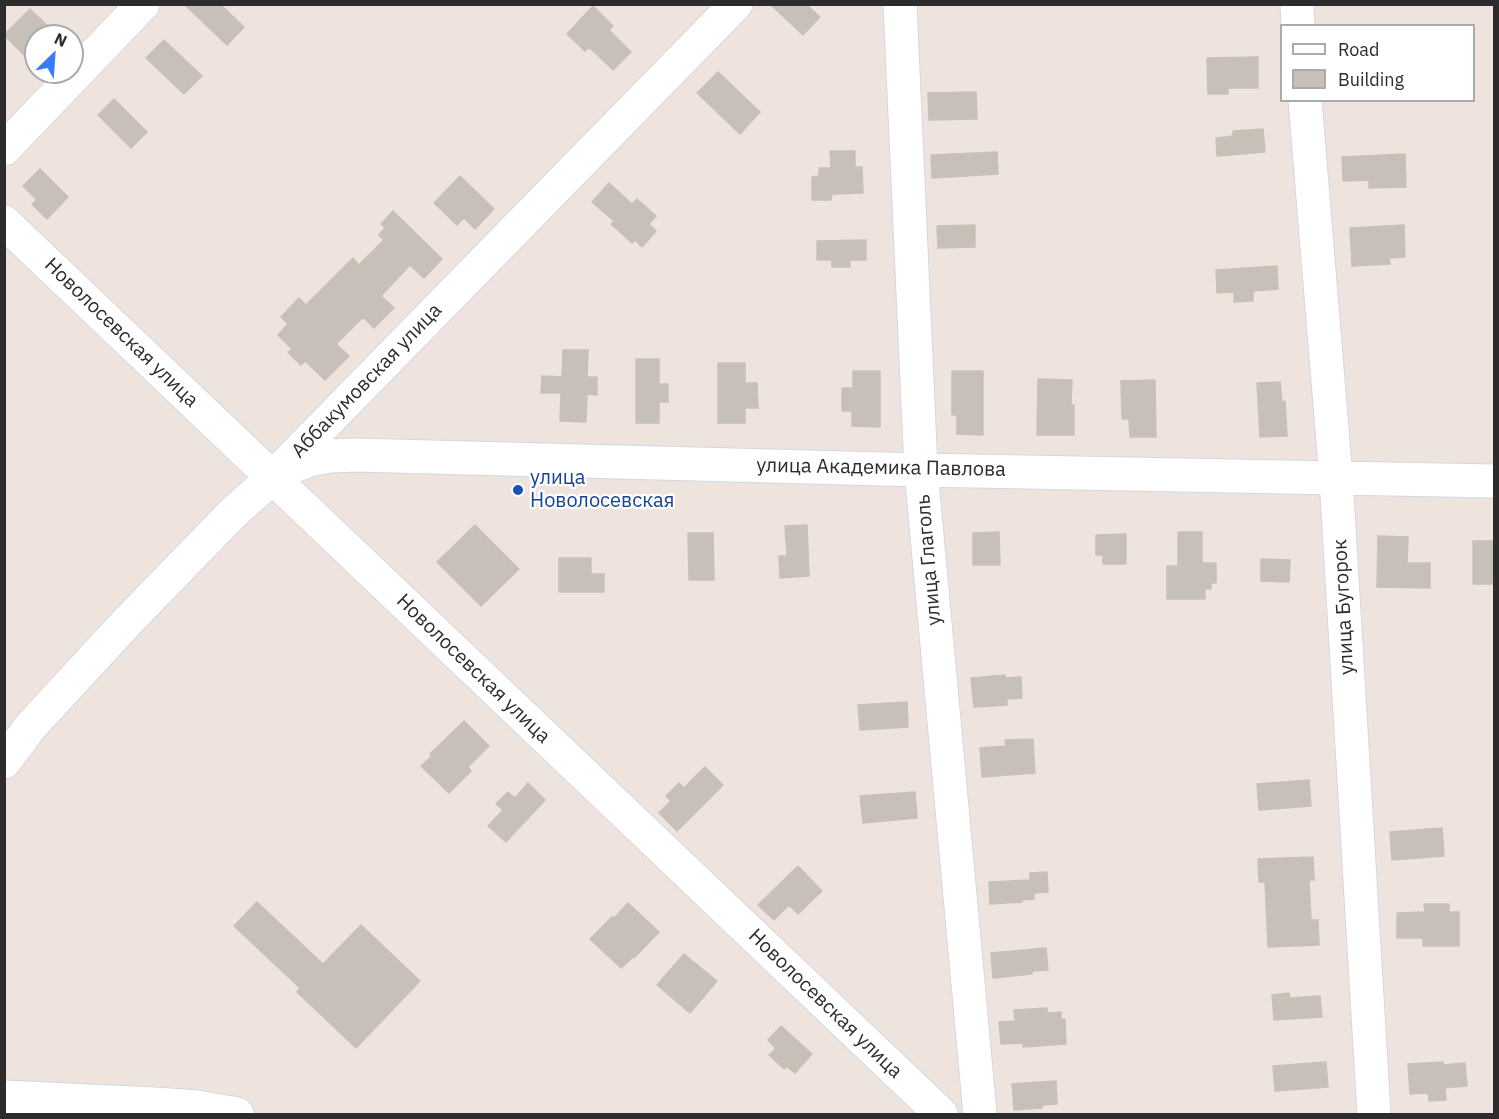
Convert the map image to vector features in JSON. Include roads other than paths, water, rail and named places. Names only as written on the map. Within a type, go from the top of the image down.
[{"type":"street","points":[[4,149],[143,4]]},
{"type":"street","name":"Аббакумовская улица","points":[[4,762],[31,726],[128,621],[233,513],[272,478],[736,4]]},
{"type":"street","name":"улица Глаголь","points":[[900,4],[921,470],[980,1114]]},
{"type":"street","points":[[1297,4],[1298,24]]},
{"type":"street","name":"улица Бугорок","points":[[1305,102],[1336,478],[1374,1114]]},
{"type":"street","name":"Новолосевская улица","points":[[4,222],[941,1114]]},
{"type":"street","name":"улица Академика Павлова","points":[[272,478],[309,460],[356,455],[921,470],[1494,481]]},
{"type":"street","points":[[4,1097],[197,1107],[237,1114]]},
{"type":"place","name":"улица Новолосевская","points":[[518,490]]}]
